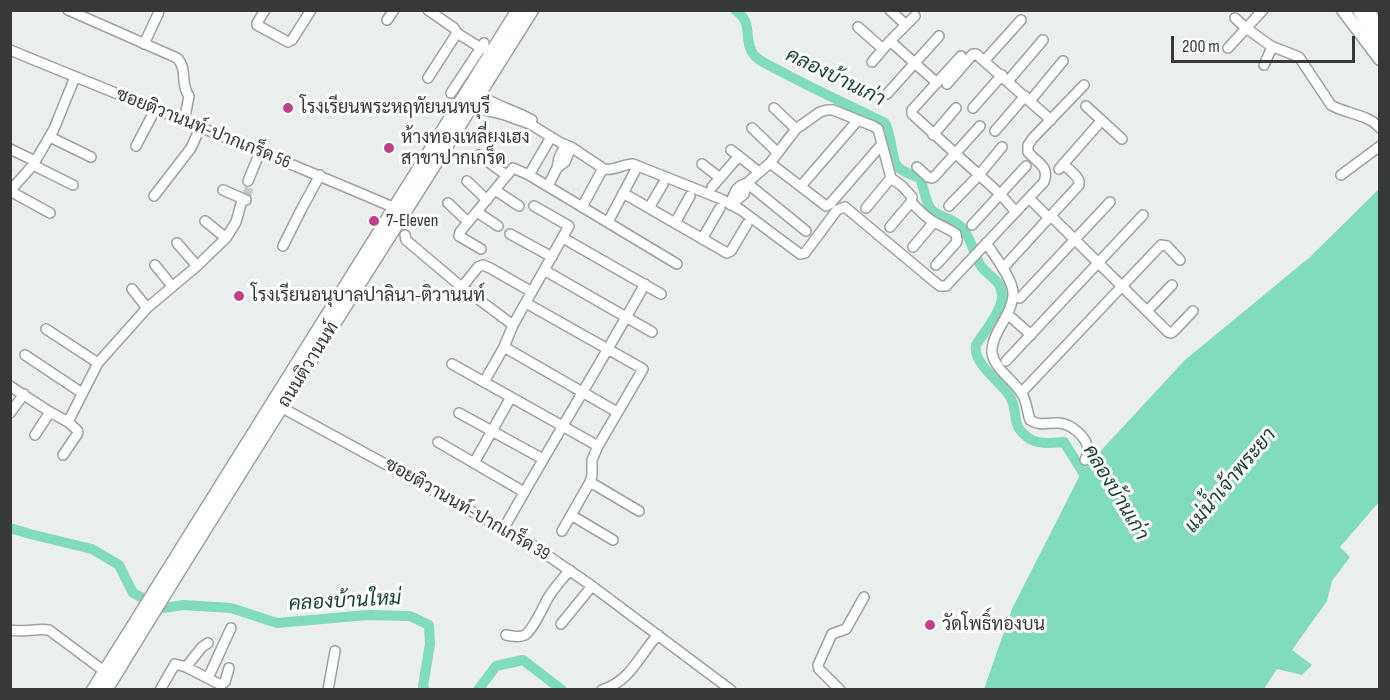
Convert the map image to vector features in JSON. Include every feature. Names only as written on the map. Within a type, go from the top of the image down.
[{"type":"main road","name":"ถนนติวานนท์","points":[[93,690],[237,477],[486,48],[518,10]]},
{"type":"main road","name":"ถนนติวานนท์","points":[[277,405],[400,232],[472,107],[532,10]]},
{"type":"main road","points":[[1344,10],[1380,42]]},
{"type":"main road","points":[[1344,10],[1380,59]]},
{"type":"main road","points":[[1359,10],[1380,42]]},
{"type":"main road","points":[[1365,10],[1380,25]]},
{"type":"main road","name":"ถนนติวานนท์","points":[[106,690],[145,616]]},
{"type":"street","points":[[68,10],[177,58],[183,66],[185,91],[189,96],[184,122]]},
{"type":"street","points":[[144,44],[159,10]]},
{"type":"street","points":[[265,10],[257,25],[286,42],[292,40],[311,10]]},
{"type":"street","points":[[387,20],[393,10]]},
{"type":"street","points":[[428,10],[456,31],[486,48],[451,93]]},
{"type":"street","points":[[890,10],[906,25]]},
{"type":"street","points":[[1228,48],[1263,10]]},
{"type":"street","points":[[872,62],[890,40],[915,16]]},
{"type":"street","points":[[1235,18],[1272,47],[1299,57],[1331,105],[1364,117],[1376,123],[1380,128]]},
{"type":"street","points":[[985,60],[1021,20]]},
{"type":"street","points":[[858,27],[882,49]]},
{"type":"street","points":[[428,78],[456,31]]},
{"type":"street","points":[[887,94],[939,36]]},
{"type":"street","points":[[890,40],[942,83]]},
{"type":"street","points":[[973,108],[1043,40]]},
{"type":"street","points":[[1264,65],[1272,47]]},
{"type":"street","name":"ซอยติวานนท์-ปากเกร็ด 56","points":[[10,50],[395,208]]},
{"type":"street","points":[[1016,212],[1000,194],[933,135],[912,114],[912,110],[973,54],[976,54],[1051,120]]},
{"type":"street","points":[[942,83],[961,56]]},
{"type":"street","points":[[995,131],[1063,61]]},
{"type":"street","points":[[50,213],[11,189],[34,163],[50,137],[75,77]]},
{"type":"street","points":[[472,107],[530,124],[604,169],[609,170],[633,164],[711,195],[750,216],[800,254],[805,253],[837,210],[845,207],[940,286],[946,286],[1044,182],[1046,169],[1030,155],[1027,149],[1033,138],[1084,85]]},
{"type":"street","points":[[480,95],[487,101],[521,113],[533,120],[538,129]]},
{"type":"street","points":[[1086,106],[1122,139]]},
{"type":"street","points":[[774,108],[796,129]]},
{"type":"street","points":[[933,135],[956,108]]},
{"type":"street","points":[[136,146],[155,110]]},
{"type":"street","points":[[731,205],[744,194],[747,183],[771,163],[796,129],[820,112],[827,110],[878,129],[891,178],[912,197],[911,202],[890,227]]},
{"type":"street","points":[[801,186],[858,120]]},
{"type":"street","points":[[1004,268],[1079,185],[1079,178],[1061,166],[1101,121]]},
{"type":"street","points":[[917,167],[932,178],[980,126]]},
{"type":"street","points":[[154,196],[191,148],[200,128]]},
{"type":"street","points":[[752,128],[778,153]]},
{"type":"street","points":[[50,137],[91,158]]},
{"type":"street","points":[[529,175],[551,137]]},
{"type":"street","points":[[771,163],[826,206],[882,144]]},
{"type":"street","points":[[1341,175],[1380,146]]},
{"type":"street","points":[[548,186],[562,151],[571,147]]},
{"type":"street","points":[[949,206],[1002,147]]},
{"type":"street","points":[[10,149],[73,185]]},
{"type":"street","points":[[68,422],[98,363],[147,308],[226,238],[236,222],[260,152]]},
{"type":"street","points":[[712,187],[735,153],[759,172]]},
{"type":"street","points":[[479,155],[506,175]]},
{"type":"street","points":[[702,164],[720,178]]},
{"type":"street","points":[[972,225],[1026,166]]},
{"type":"street","points":[[481,249],[459,236],[460,232],[513,168],[548,186],[677,264]]},
{"type":"street","points":[[608,222],[635,171]]},
{"type":"street","points":[[582,207],[601,172]]},
{"type":"street","points":[[283,246],[320,176]]},
{"type":"street","points":[[866,208],[891,178]]},
{"type":"street","points":[[467,181],[487,200]]},
{"type":"street","points":[[747,183],[806,231]]},
{"type":"street","points":[[649,208],[663,184]]},
{"type":"street","points":[[224,190],[245,193]]},
{"type":"street","points":[[495,190],[519,206]]},
{"type":"street","points":[[623,193],[726,253],[731,251],[747,224]]},
{"type":"street","points":[[1031,195],[1168,332],[1171,333],[1193,311]]},
{"type":"street","points":[[675,223],[690,196]]},
{"type":"street","points":[[911,202],[934,222],[956,234],[956,243],[936,265]]},
{"type":"street","points":[[1020,298],[1110,202]]},
{"type":"street","points":[[448,203],[468,222]]},
{"type":"street","points":[[484,382],[504,347],[513,325],[568,228],[568,225],[534,206]]},
{"type":"street","points":[[702,239],[720,208]]},
{"type":"street","points":[[477,212],[498,226]]},
{"type":"street","points":[[1006,361],[1143,215]]},
{"type":"street","points":[[205,221],[226,238]]},
{"type":"street","points":[[913,247],[934,222]]},
{"type":"street","points":[[400,232],[406,240],[462,287],[513,325]]},
{"type":"street","points":[[510,234],[552,257]]},
{"type":"street","points":[[563,238],[661,294]]},
{"type":"street","points":[[177,243],[197,266]]},
{"type":"street","points":[[985,244],[1004,268],[1013,292],[1009,309],[992,346],[992,352],[999,367],[1022,393],[1030,420],[1037,424],[1060,423],[1073,427],[1085,440],[1088,448],[1085,460]]},
{"type":"street","points":[[1022,393],[1161,245],[1167,246],[1180,260]]},
{"type":"street","points":[[155,265],[172,286]]},
{"type":"street","points":[[462,287],[478,267],[483,265],[532,292]]},
{"type":"street","points":[[544,270],[652,332]]},
{"type":"street","points":[[504,528],[645,284]]},
{"type":"street","points":[[1147,311],[1173,285]]},
{"type":"street","points":[[132,290],[147,308]]},
{"type":"street","points":[[526,303],[643,369],[598,446],[592,460],[590,482],[562,531]]},
{"type":"street","points":[[1012,318],[1031,335]]},
{"type":"street","points":[[46,329],[98,363]]},
{"type":"street","points":[[504,347],[617,412]]},
{"type":"street","points":[[25,355],[82,393]]},
{"type":"street","points":[[452,364],[598,446]]},
{"type":"street","points":[[10,386],[77,430],[78,433],[63,455]]},
{"type":"street","points":[[10,413],[24,394]]},
{"type":"street","points":[[474,463],[511,397]]},
{"type":"street","name":"ซอยติวานนท์-ปากเกร็ด 39","points":[[277,405],[528,542],[592,586],[731,690]]},
{"type":"street","points":[[35,435],[50,412]]},
{"type":"street","points":[[459,413],[543,459]]},
{"type":"street","points":[[438,442],[524,492]]},
{"type":"street","points":[[590,482],[639,511]]},
{"type":"street","points":[[571,515],[613,540]]},
{"type":"street","points":[[506,635],[521,637],[532,629],[550,595],[570,570]]},
{"type":"street","points":[[561,624],[592,586]]},
{"type":"street","points":[[840,690],[819,669],[818,665],[832,634],[846,628],[864,597]]},
{"type":"street","points":[[208,678],[231,628]]},
{"type":"street","points":[[10,630],[24,632],[49,630],[105,671]]},
{"type":"street","points":[[602,690],[629,674],[658,635]]},
{"type":"street","points":[[186,667],[208,643]]},
{"type":"street","points":[[328,690],[335,651]]},
{"type":"street","points":[[160,690],[175,664],[186,667],[218,684],[223,684],[229,668]]},
{"type":"water","name":"แม่น้ำเจ้าพระยา","points":[[1379,189],[1379,502],[1340,547],[1350,557],[1332,581],[1327,601],[1292,650],[1312,665],[1302,675],[1277,669],[1264,689],[984,689],[1012,609],[1082,471],[1185,360],[1310,257]]},
{"type":"waterway","name":"คลองบ้านเก่า","points":[[735,10],[745,20],[751,49],[760,60],[885,123],[897,166],[920,178],[931,209],[963,229],[981,266],[1000,286],[1002,296],[999,308],[976,345],[978,358],[1009,395],[1014,406],[1016,422],[1022,432],[1035,441],[1064,442],[1089,482]]},
{"type":"waterway","name":"คลองบ้านใหม่","points":[[10,528],[92,549],[119,565],[133,593],[163,608],[184,605],[231,608],[277,623],[368,615],[410,616],[429,625],[430,644],[423,686],[425,690]]},
{"type":"waterway","name":"คลองบ้านใหม่","points":[[478,690],[496,666],[523,660],[562,690]]},
{"type":"tunnel","points":[[247,195],[249,188]]},
{"type":"place","name":"โรงเรียนพระหฤทัยนนทบุรี","points":[[288,108]]},
{"type":"place","name":"ห้างทองเหลี่ยงเฮง สาขาปากเกร็ด","points":[[389,148]]},
{"type":"place","name":"7-Eleven","points":[[374,221]]},
{"type":"place","name":"โรงเรียนอนุบาลปาลินา-ติวานนท์","points":[[239,296]]},
{"type":"place","name":"วัดโพธิ์ทองบน","points":[[930,625]]}]
